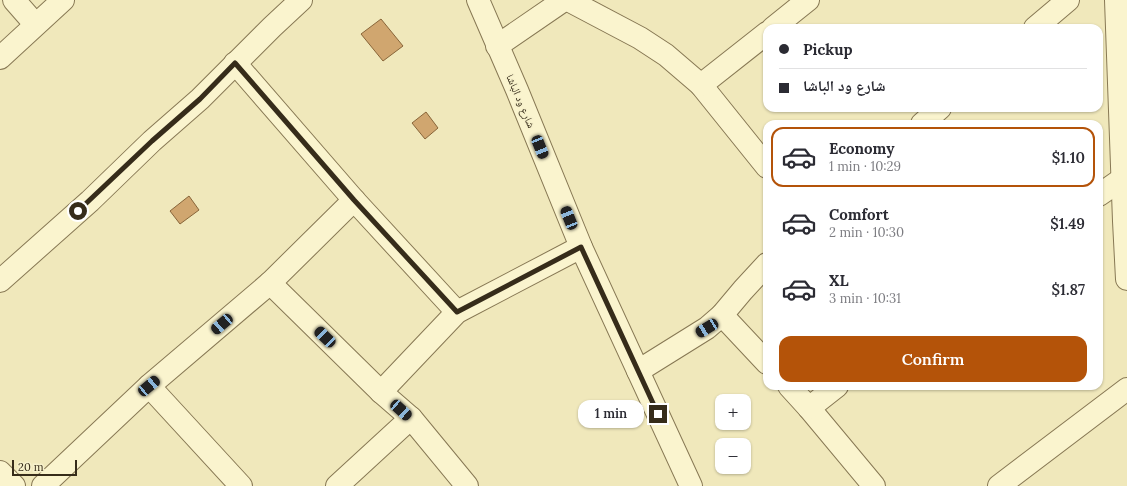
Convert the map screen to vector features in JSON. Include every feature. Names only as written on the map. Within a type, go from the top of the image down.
[{"type":"street","points":[[14,0],[35,24]]},
{"type":"street","points":[[0,58],[35,24],[63,0]]},
{"type":"street","points":[[0,281],[90,201],[152,141],[200,99],[235,63],[301,0]]},
{"type":"street","name":"شارع ود الباشا","points":[[478,0],[517,90],[581,247],[691,486]]},
{"type":"street","points":[[497,46],[564,0]]},
{"type":"street","points":[[568,0],[646,42],[666,55],[701,85],[763,162]]},
{"type":"street","points":[[778,24],[808,0]]},
{"type":"street","points":[[1040,24],[1068,0]]},
{"type":"street","points":[[1116,0],[1123,55],[1122,179],[1127,279]]},
{"type":"street","points":[[701,85],[763,36]]},
{"type":"street","points":[[235,63],[354,200],[457,312]]},
{"type":"street","points":[[926,120],[936,112]]},
{"type":"street","points":[[1103,192],[1122,179]]},
{"type":"street","points":[[43,486],[149,386],[270,283],[354,200]]},
{"type":"street","points":[[381,392],[457,312],[581,247]]},
{"type":"street","points":[[638,371],[707,328],[722,315],[763,268]]},
{"type":"street","points":[[270,283],[381,392],[411,418],[467,486]]},
{"type":"street","points":[[722,315],[763,358]]},
{"type":"street","points":[[149,386],[241,486]]},
{"type":"street","points":[[999,486],[1127,389]]},
{"type":"street","points":[[793,390],[874,486]]},
{"type":"street","points":[[809,408],[832,390]]},
{"type":"street","points":[[337,486],[411,418]]},
{"type":"street","points":[[0,472],[14,486]]},
{"type":"building","points":[[381,19],[403,46],[383,61],[361,34]]},
{"type":"building","points":[[426,112],[438,128],[425,139],[412,123]]},
{"type":"building","points":[[189,196],[199,210],[180,224],[170,211]]},
{"type":"route","points":[[78,211],[152,141],[200,99],[235,63],[354,200],[457,312],[581,247],[658,414]]}]
